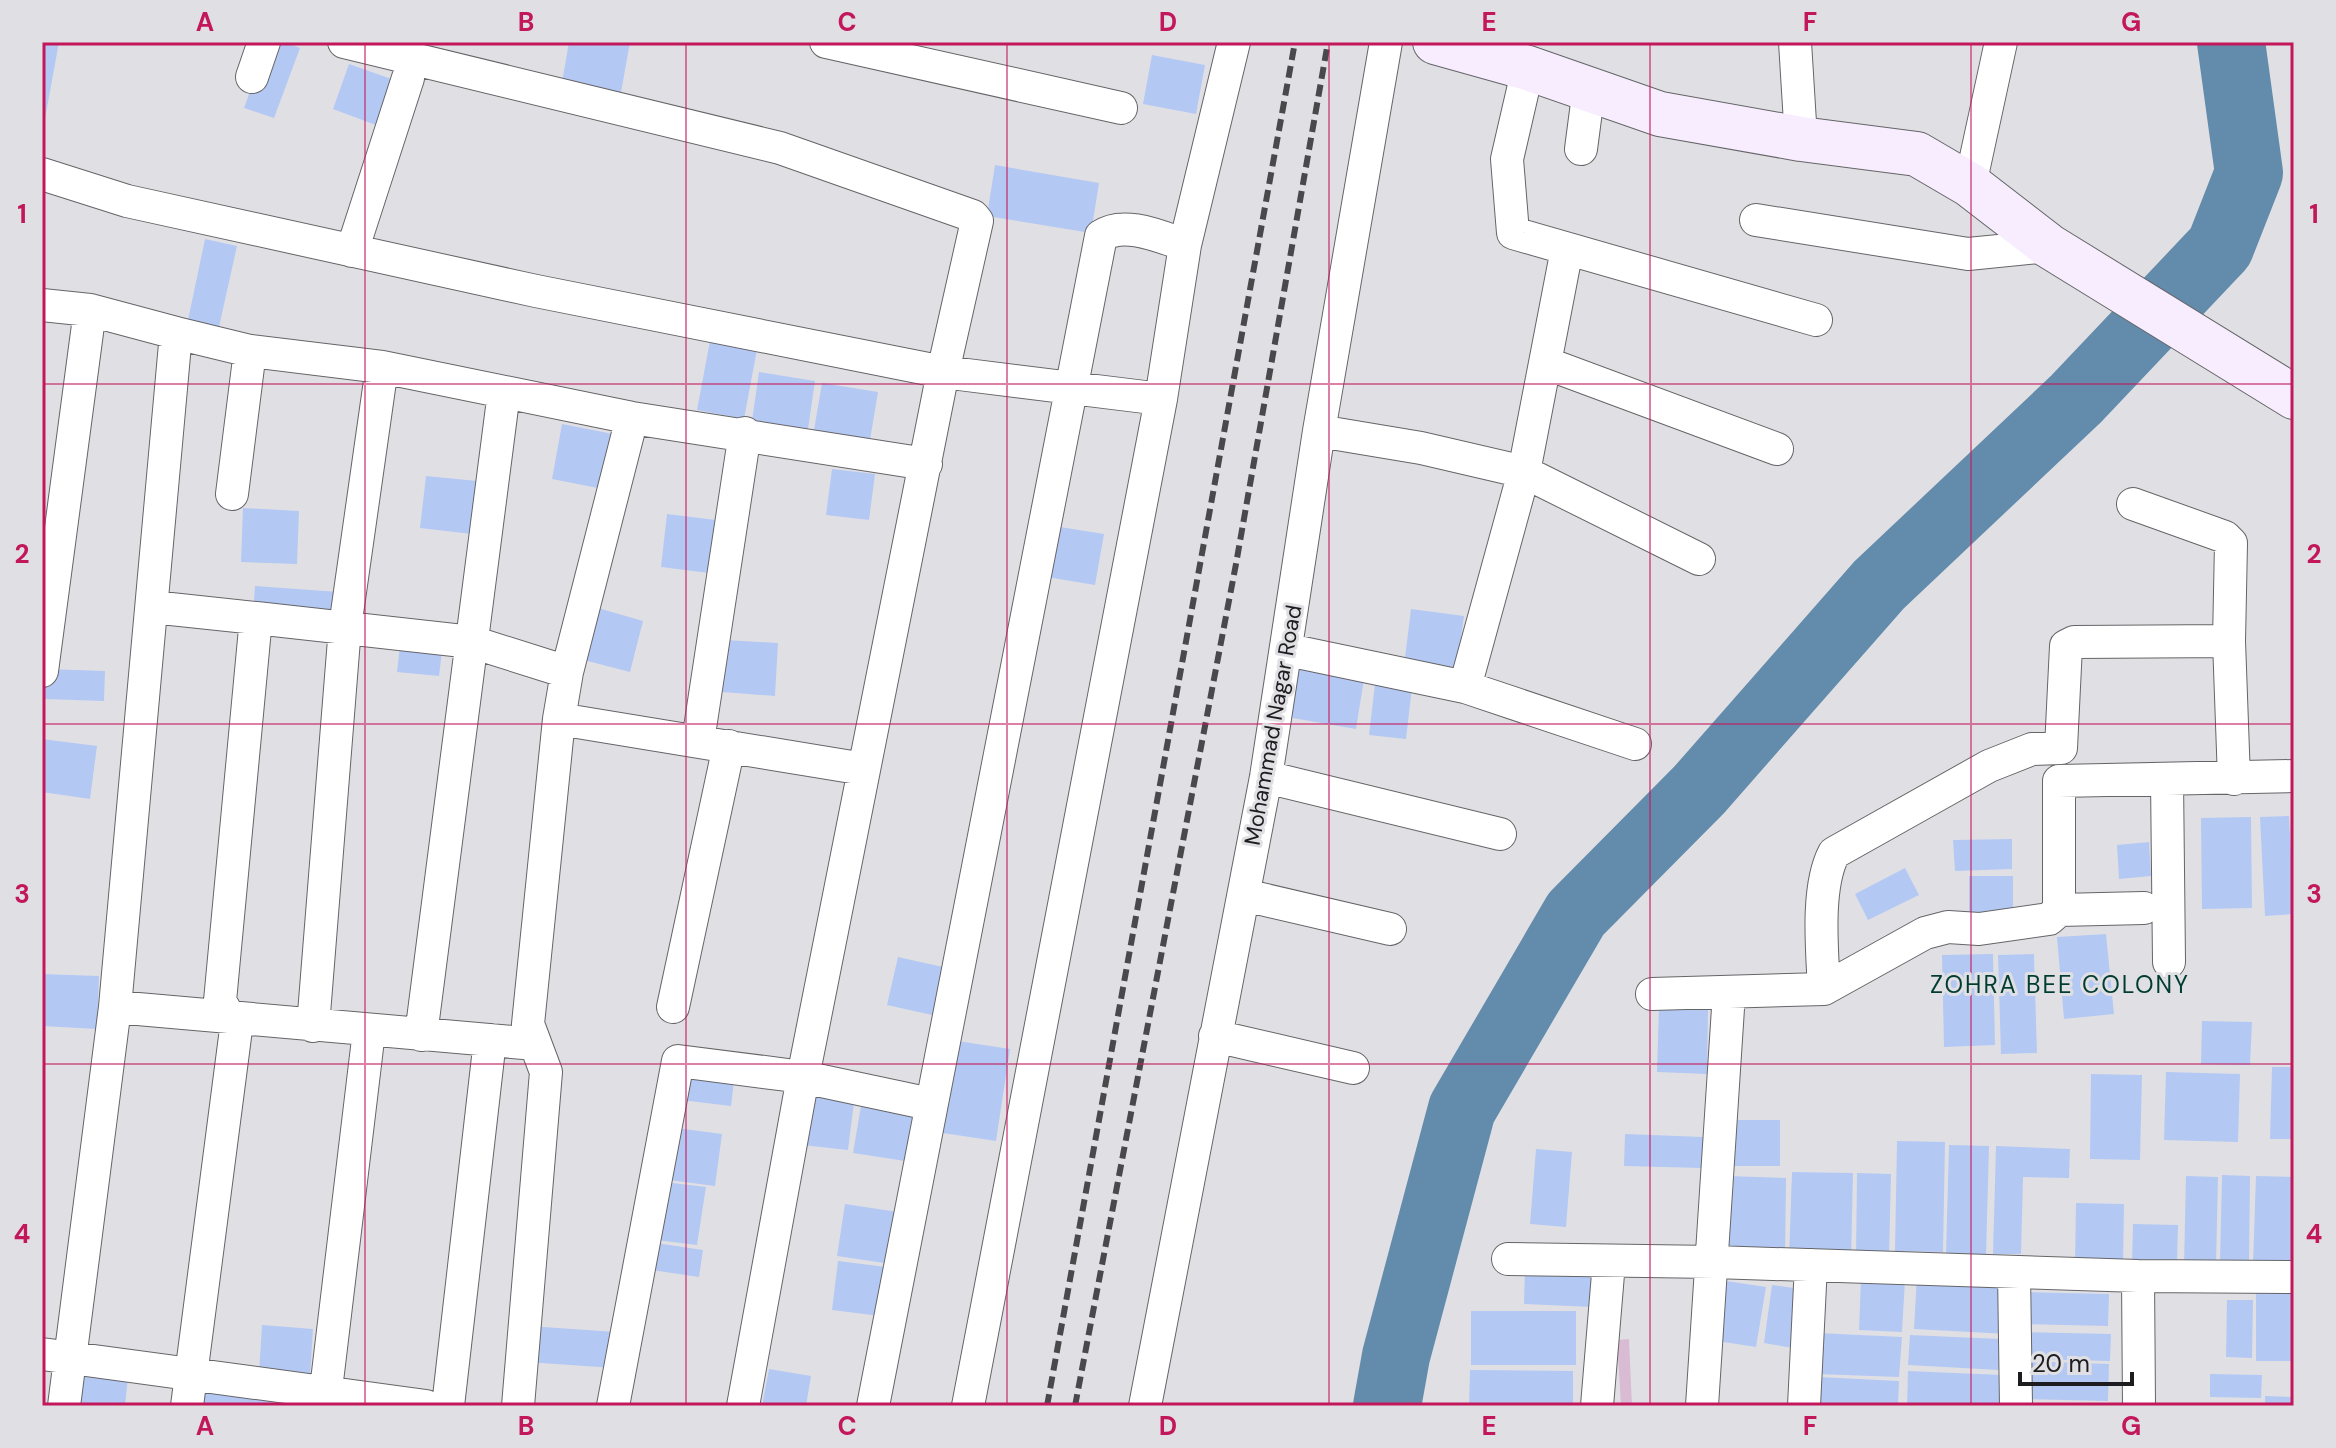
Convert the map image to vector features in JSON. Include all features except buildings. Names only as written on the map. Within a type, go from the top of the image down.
[{"type":"main road","points":[[1435,42],[1528,68],[1660,114],[1801,139],[1917,154],[1970,185],[2049,246],[2294,397]]},
{"type":"street","points":[[252,77],[264,42]]},
{"type":"street","points":[[344,42],[780,148],[973,216],[978,228],[943,372],[803,1077],[743,1406]]},
{"type":"street","points":[[826,42],[1121,108]]},
{"type":"street","points":[[968,1406],[1161,399],[1185,245],[1234,42]]},
{"type":"street","name":"Mohammad Nagar Road","points":[[1145,1406],[1266,777],[1288,650],[1319,431],[1386,42]]},
{"type":"street","points":[[1795,42],[1801,139]]},
{"type":"street","points":[[1970,185],[2001,42]]},
{"type":"street","points":[[1528,68],[1507,159],[1510,228],[1513,233],[1816,320]]},
{"type":"street","points":[[352,251],[408,78]]},
{"type":"street","points":[[1581,149],[1589,88]]},
{"type":"street","points":[[42,174],[127,201],[352,251],[943,372],[1161,399]]},
{"type":"street","points":[[1756,220],[1968,254],[2049,246]]},
{"type":"street","points":[[873,1406],[1101,236],[1110,229],[1147,233],[1185,245]]},
{"type":"street","points":[[1465,687],[1524,472],[1548,364],[1567,249]]},
{"type":"street","points":[[42,305],[90,310],[250,351],[382,367],[632,418],[745,433],[926,464]]},
{"type":"street","points":[[42,671],[90,310]]},
{"type":"street","points":[[64,1406],[56,1357],[115,1007],[176,333]]},
{"type":"street","points":[[232,494],[250,351]]},
{"type":"street","points":[[1548,364],[1777,449]]},
{"type":"street","points":[[313,1026],[345,627],[382,367]]},
{"type":"street","points":[[421,1035],[504,392]]},
{"type":"street","points":[[518,1406],[546,1072],[528,1024],[559,719],[567,672],[632,418]]},
{"type":"street","points":[[1319,431],[1421,448],[1524,472],[1699,559]]},
{"type":"street","points":[[673,1007],[713,743],[745,433]]},
{"type":"street","points":[[2133,504],[2225,537],[2231,543],[2229,641],[2234,779]]},
{"type":"street","points":[[152,607],[472,642],[567,672]]},
{"type":"street","points":[[187,1406],[236,1029],[220,1001],[256,618]]},
{"type":"street","points":[[2059,910],[2059,781],[2066,646],[2074,642],[2229,641]]},
{"type":"street","points":[[1288,650],[1465,687],[1635,744]]},
{"type":"street","points":[[559,719],[864,769]]},
{"type":"street","points":[[1824,989],[1821,939],[1827,866],[1834,853],[1989,766],[2032,749],[2061,748]]},
{"type":"street","points":[[2059,781],[2294,776]]},
{"type":"street","points":[[1266,777],[1500,834]]},
{"type":"street","points":[[2167,779],[2169,962]]},
{"type":"street","points":[[1244,895],[1390,929]]},
{"type":"street","points":[[1652,994],[1824,989],[1925,933],[1948,927],[1979,929],[2049,919],[2059,910],[2144,908]]},
{"type":"street","points":[[1702,1406],[1714,1262],[1729,993]]},
{"type":"street","points":[[115,1007],[535,1044]]},
{"type":"street","points":[[324,1400],[369,1031]]},
{"type":"street","points":[[1215,1036],[1353,1068]]},
{"type":"street","points":[[448,1406],[490,1040]]},
{"type":"street","points":[[613,1406],[678,1061],[803,1077],[930,1104]]},
{"type":"street","points":[[1508,1259],[1714,1262],[2138,1276],[2294,1277]]},
{"type":"street","points":[[1597,1406],[1609,1262]]},
{"type":"street","points":[[1804,1406],[1811,1265]]},
{"type":"street","points":[[2014,1273],[2016,1406]]},
{"type":"street","points":[[2138,1276],[2139,1406]]},
{"type":"street","points":[[56,1357],[192,1373],[324,1400],[426,1406]]},
{"type":"shaded area","points":[[1629,1339],[1632,1406],[1621,1406],[1617,1340]]},
{"type":"waterway","points":[[1387,1406],[1396,1356],[1462,1109],[1576,914],[1699,790],[1879,585],[2076,399],[2220,247],[2249,173],[2231,42]]},
{"type":"railway","points":[[1047,1406],[1295,42]]},
{"type":"railway","points":[[1075,1406],[1236,564],[1328,42]]},
{"type":"district","name":"ZOHRA BEE COLONY","points":[[2060,984]]}]
